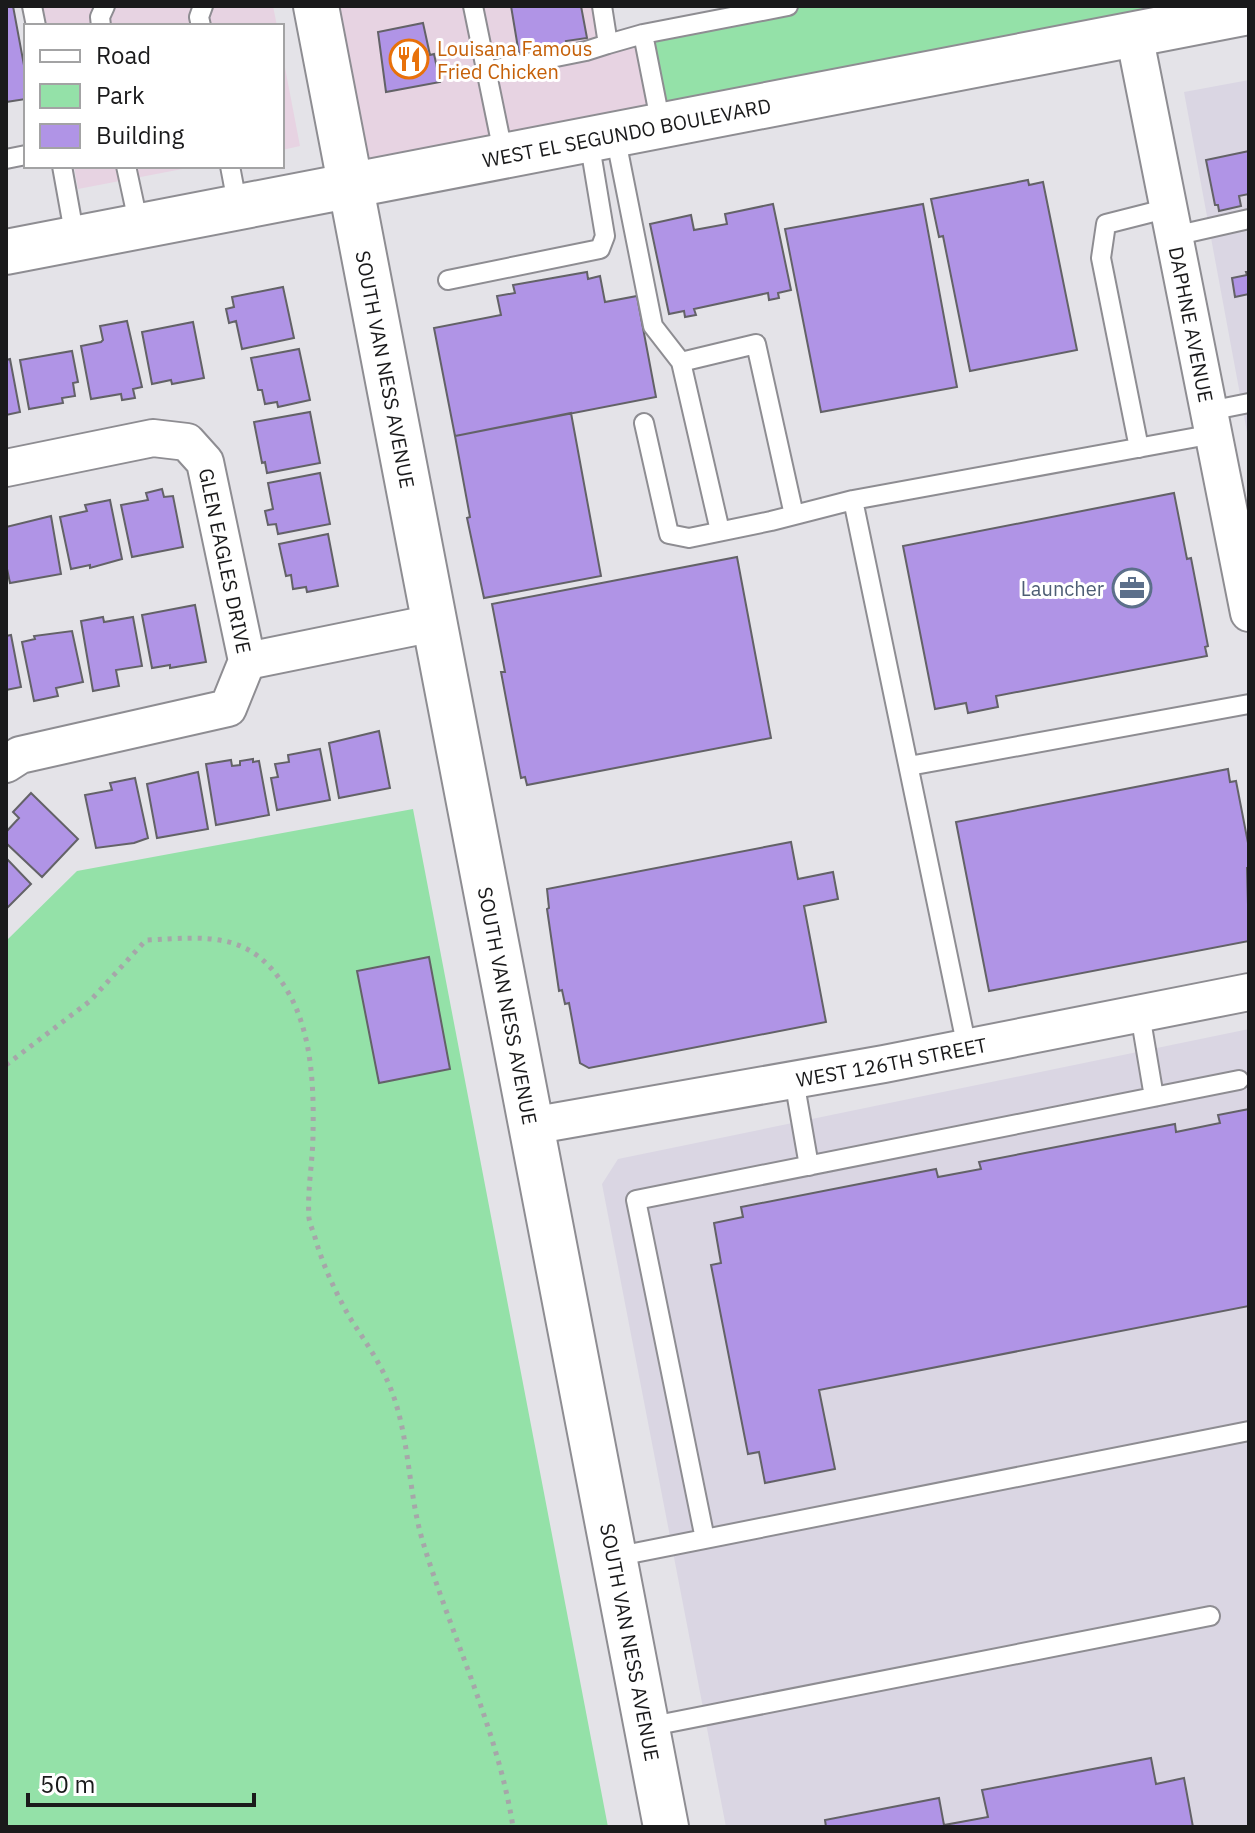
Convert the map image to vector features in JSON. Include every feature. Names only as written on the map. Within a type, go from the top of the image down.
[{"type":"main road","name":"SOUTH VAN NESS AVENUE","points":[[316,6],[666,1827]]},
{"type":"main road","name":"WEST EL SEGUNDO BOULEVARD","points":[[6,252],[139,226],[234,187],[350,185],[1249,12]]},
{"type":"street","name":"DAPHNE AVENUE","points":[[1134,34],[1249,612]]},
{"type":"street","name":"GLEN EAGLES DRIVE","points":[[6,468],[153,438],[187,442],[205,462],[247,661],[228,708],[13,760]]},
{"type":"street","points":[[247,661],[434,623]]},
{"type":"street","name":"WEST 126TH STREET","points":[[531,1126],[967,1048],[1249,992]]},
{"type":"lane","points":[[473,6],[504,157]]},
{"type":"lane","points":[[602,6],[608,44]]},
{"type":"lane","points":[[486,71],[586,51],[643,34],[788,6]]},
{"type":"lane","points":[[643,34],[661,126]]},
{"type":"lane","points":[[448,280],[600,249],[605,236],[602,138]]},
{"type":"lane","points":[[602,138],[653,326],[681,362],[720,531]]},
{"type":"lane","points":[[62,168],[75,238]]},
{"type":"lane","points":[[126,168],[139,226]]},
{"type":"lane","points":[[1139,448],[1101,258],[1106,224],[1249,219]]},
{"type":"lane","points":[[681,362],[756,344],[794,515]]},
{"type":"lane","points":[[644,423],[669,534],[689,538],[853,500],[1139,448],[1212,423],[1249,403]]},
{"type":"lane","points":[[853,500],[967,1048]]},
{"type":"lane","points":[[909,766],[1249,704]]},
{"type":"lane","points":[[1140,1014],[1154,1097]]},
{"type":"lane","points":[[794,1080],[809,1166]]},
{"type":"lane","points":[[705,1539],[636,1200],[1239,1080]]},
{"type":"lane","points":[[614,1557],[1249,1431]]},
{"type":"lane","points":[[647,1727],[1210,1616]]},
{"type":"path","points":[[6,1065],[90,1001],[146,940],[189,938],[235,941],[263,959],[288,992],[301,1024],[312,1071],[309,1220],[336,1291],[388,1381],[397,1407],[421,1535],[479,1705],[513,1827]]},
{"type":"shaded area","points":[[43,6],[273,6],[277,24],[47,24]]},
{"type":"shaded area","points":[[316,6],[597,6],[605,39],[643,34],[661,126],[350,185]]},
{"type":"shaded area","points":[[284,62],[300,146],[284,150]]},
{"type":"shaded area","points":[[1249,80],[1249,443],[1184,92]]},
{"type":"shaded area","points":[[74,168],[188,168],[78,189]]},
{"type":"shaded area","points":[[1249,1029],[1249,1827],[726,1827],[602,1184],[618,1159]]},
{"type":"green space","points":[[791,6],[1249,6],[661,126],[643,34]]},
{"type":"green space","points":[[413,809],[608,1827],[6,1827],[6,941],[77,871]]},
{"type":"building","points":[[6,6],[13,6],[24,65],[24,99],[6,102]]},
{"type":"building","points":[[511,6],[581,6],[587,38],[519,54]]},
{"type":"building","name":"Louisana Famous Fried Chicken","points":[[423,23],[440,82],[386,92],[378,32]]},
{"type":"building","points":[[1249,151],[1249,194],[1239,196],[1241,206],[1219,211],[1206,160]]},
{"type":"building","points":[[1028,180],[1029,185],[1043,182],[1077,350],[970,371],[943,236],[939,237],[931,199]]},
{"type":"building","points":[[773,204],[791,290],[778,293],[779,298],[769,300],[768,293],[694,309],[696,315],[685,317],[684,311],[669,314],[650,224],[691,215],[694,230],[727,224],[725,214]]},
{"type":"building","points":[[923,204],[957,387],[821,412],[785,229]]},
{"type":"building","points":[[587,272],[588,279],[600,276],[605,302],[637,296],[656,397],[455,436],[434,328],[501,315],[497,296],[515,293],[513,285]]},
{"type":"building","points":[[1246,272],[1249,272],[1249,294],[1235,297],[1232,278],[1247,275]]},
{"type":"building","points":[[283,287],[294,338],[242,349],[236,321],[229,323],[226,309],[234,307],[232,297]]},
{"type":"building","points":[[127,321],[142,387],[133,389],[135,398],[122,400],[121,394],[91,399],[81,346],[103,340],[100,326]]},
{"type":"building","points":[[193,322],[204,378],[152,384],[142,332]]},
{"type":"building","points":[[299,349],[310,400],[278,407],[277,402],[265,404],[262,390],[258,390],[251,358]]},
{"type":"building","points":[[72,351],[78,382],[73,383],[75,396],[62,398],[63,403],[29,409],[20,360]]},
{"type":"building","points":[[10,359],[20,412],[6,415],[6,360]]},
{"type":"building","points":[[310,412],[320,463],[267,473],[254,422]]},
{"type":"building","points":[[571,413],[601,576],[484,598],[467,518],[470,517],[455,436]]},
{"type":"building","points":[[320,473],[330,524],[278,534],[276,524],[268,525],[265,511],[273,509],[268,483]]},
{"type":"building","points":[[162,489],[164,497],[173,496],[183,547],[132,557],[121,505],[148,500],[146,493]]},
{"type":"building","points":[[1174,493],[1187,559],[1191,558],[1208,646],[1205,647],[1207,656],[996,696],[998,707],[968,713],[966,703],[935,709],[903,546]]},
{"type":"building","points":[[110,500],[122,559],[90,568],[90,565],[71,569],[60,517],[87,511],[85,505]]},
{"type":"building","points":[[51,516],[61,574],[10,583],[6,564],[6,527]]},
{"type":"building","points":[[328,534],[338,586],[307,592],[306,587],[293,589],[291,575],[286,576],[279,544]]},
{"type":"building","points":[[737,557],[771,738],[527,785],[525,777],[521,778],[492,604]]},
{"type":"building","points":[[195,605],[206,662],[152,668],[142,615]]},
{"type":"building","points":[[103,617],[104,622],[133,617],[142,666],[116,670],[119,686],[93,691],[81,621]]},
{"type":"building","points":[[72,631],[83,682],[56,688],[58,696],[34,701],[22,642],[35,639],[34,636]]},
{"type":"building","points":[[11,635],[21,687],[6,690],[6,636]]},
{"type":"building","points":[[379,731],[390,788],[339,798],[329,743]]},
{"type":"building","points":[[320,749],[330,800],[277,810],[271,778],[278,777],[275,764],[289,762],[288,755]]},
{"type":"building","points":[[253,759],[253,762],[259,761],[269,815],[216,825],[206,764],[231,760],[232,766]]},
{"type":"building","points":[[1228,769],[1230,782],[1236,781],[1249,848],[1249,941],[989,991],[956,822]]},
{"type":"building","points":[[198,772],[208,829],[157,838],[147,784]]},
{"type":"building","points":[[135,778],[148,838],[96,848],[85,795],[112,790],[110,783]]},
{"type":"building","points":[[31,793],[78,839],[42,877],[6,843],[6,832],[19,818],[13,812]]},
{"type":"building","points":[[791,842],[798,879],[833,872],[838,899],[804,906],[826,1022],[589,1068],[580,1063],[569,1003],[565,1004],[562,990],[559,991],[547,889]]},
{"type":"building","points":[[6,858],[31,884],[6,909]]},
{"type":"building","points":[[429,957],[450,1069],[379,1083],[357,971]]},
{"type":"building","points":[[1249,1109],[1249,1306],[819,1390],[835,1469],[765,1483],[759,1452],[748,1454],[711,1265],[721,1263],[714,1223],[743,1217],[741,1207],[936,1169],[938,1177],[981,1169],[979,1162],[1175,1124],[1176,1132],[1220,1123],[1218,1115]]},
{"type":"building","points":[[1151,1758],[1156,1784],[1184,1778],[1193,1827],[826,1827],[825,1820],[939,1798],[944,1825],[988,1817],[982,1790]]},
{"type":"place","name":"Louisana Famous Fried Chicken","points":[[409,59]]},
{"type":"place","name":"Launcher","points":[[1132,588]]}]
